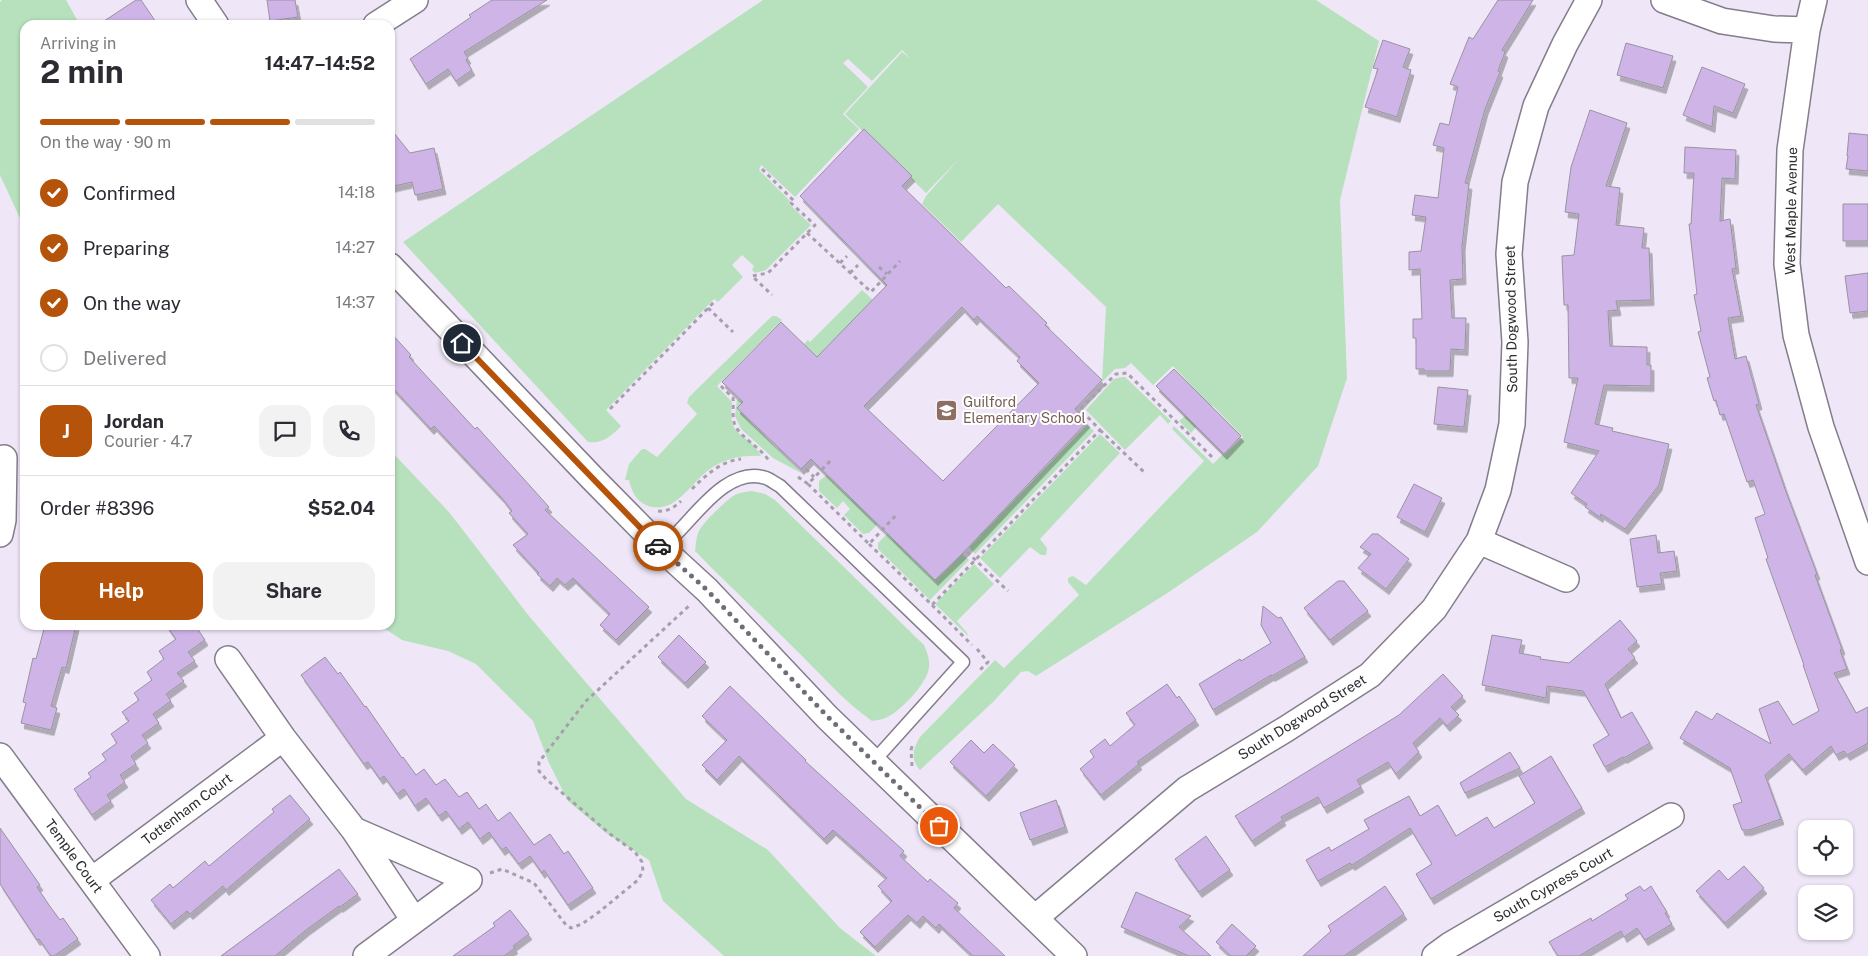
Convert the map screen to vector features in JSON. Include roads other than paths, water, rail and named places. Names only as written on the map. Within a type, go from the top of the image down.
[{"type":"street","points":[[199,0],[213,20]]},
{"type":"street","points":[[384,20],[415,0]]},
{"type":"street","name":"South Dogwood Street","points":[[1035,918],[1187,788],[1286,729],[1370,675],[1434,609],[1479,541],[1498,490],[1512,424],[1515,342],[1509,254],[1515,182],[1536,106],[1565,44],[1589,0]]},
{"type":"street","points":[[1664,0],[1722,21],[1774,29],[1807,30]]},
{"type":"street","name":"West Maple Avenue","points":[[1814,0],[1807,30],[1790,150],[1787,264],[1796,335],[1821,427],[1868,562]]},
{"type":"street","points":[[395,271],[592,479],[659,546],[707,590],[828,717],[1074,956]]},
{"type":"street","points":[[0,534],[3,520],[4,458]]},
{"type":"street","points":[[1479,541],[1566,579]]},
{"type":"street","points":[[228,659],[283,738],[354,830],[414,920]]},
{"type":"street","name":"Tottenham Court","points":[[92,880],[283,738]]},
{"type":"street","name":"Temple Court","points":[[0,756],[147,956]]},
{"type":"street","name":"South Cypress Court","points":[[1435,956],[1450,945],[1671,816]]},
{"type":"street","points":[[354,830],[469,880],[366,956]]},
{"type":"lane","points":[[659,546],[676,534],[707,501],[730,482],[749,477],[766,478],[780,486],[963,662],[873,762]]},
{"type":"place","name":"Guilford Elementary School","points":[[947,410]]}]
